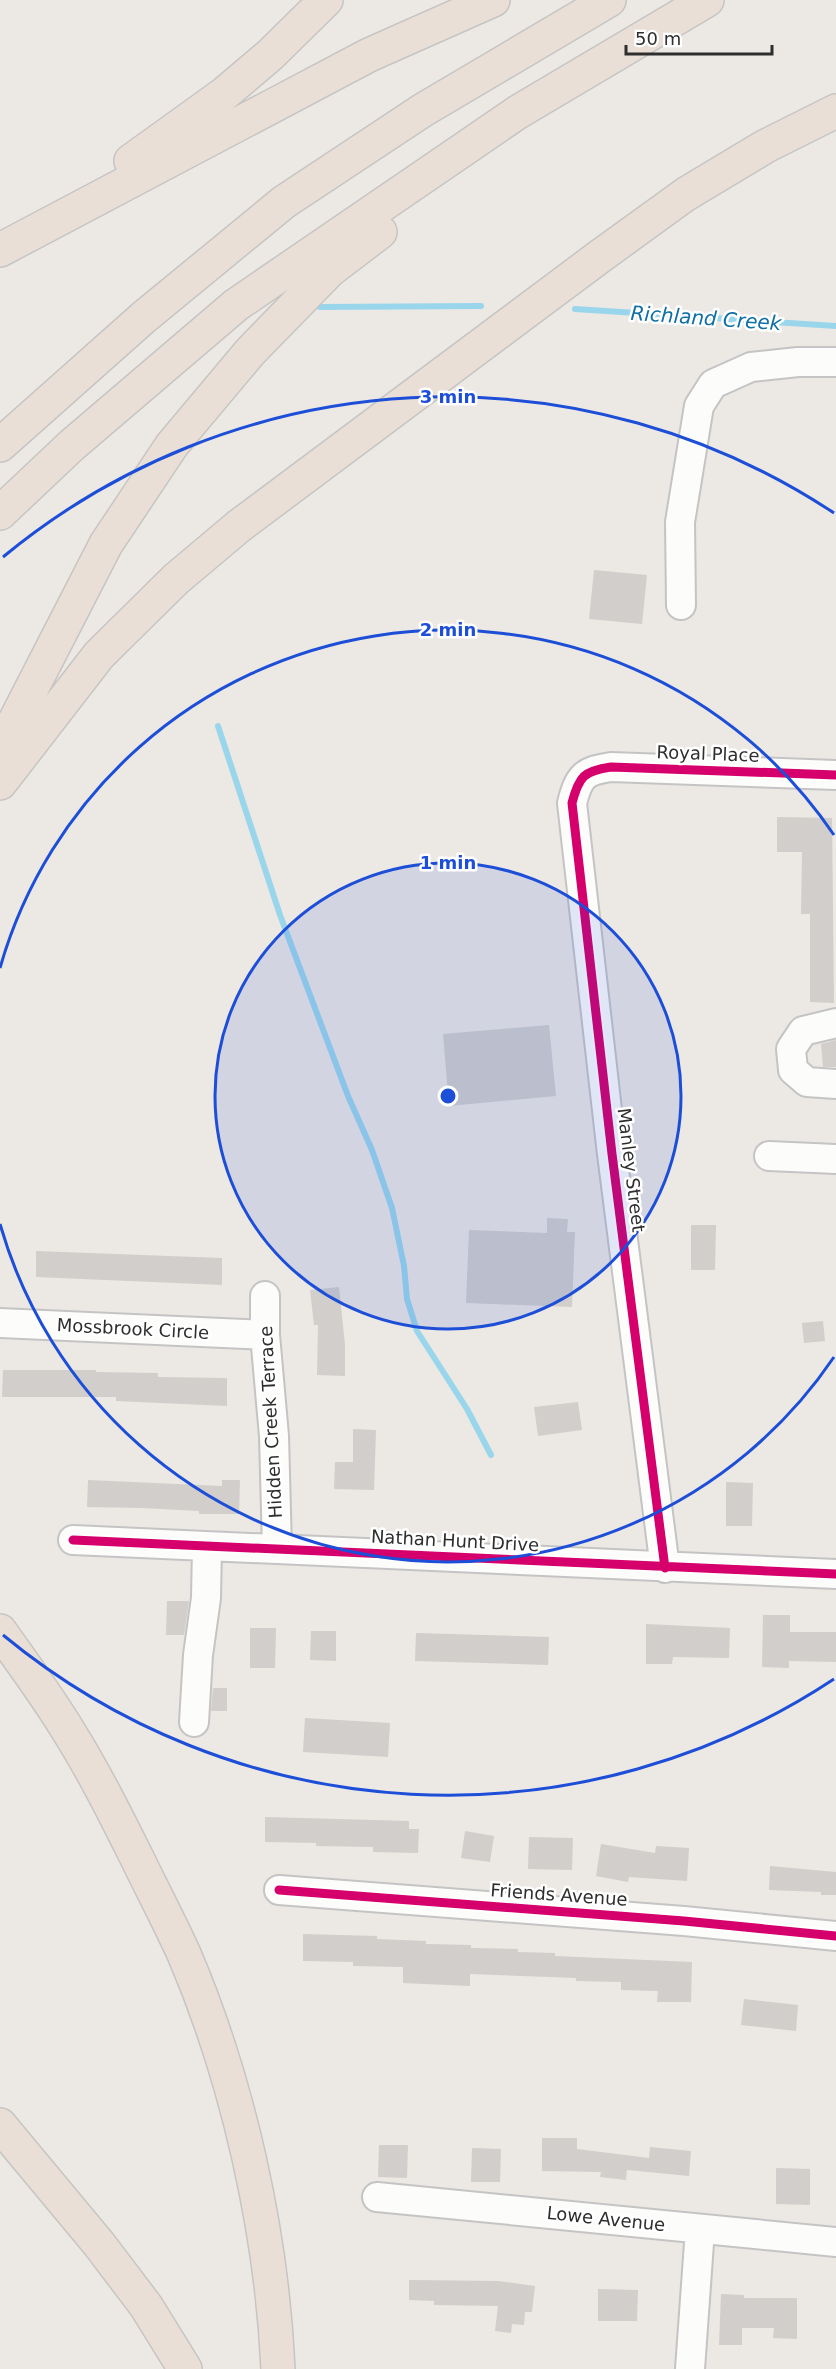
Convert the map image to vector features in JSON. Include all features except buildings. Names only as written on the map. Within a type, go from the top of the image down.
[{"type":"highway","points":[[13,242],[224,94],[270,56],[326,0]]},
{"type":"highway","points":[[13,242],[369,55],[493,0]]},
{"type":"highway","points":[[0,446],[144,317],[284,202],[423,110],[609,0]]},
{"type":"highway","points":[[0,513],[72,445],[236,305],[519,112],[591,67],[707,0]]},
{"type":"highway","points":[[0,783],[99,655],[176,579],[238,526],[686,194],[766,146],[836,111]]},
{"type":"highway","points":[[0,750],[106,544],[172,445],[250,352],[330,270],[472,161],[519,112]]},
{"type":"highway","points":[[0,1631],[70,1732],[111,1807],[184,1955],[212,2030],[241,2126],[268,2258],[278,2369]]},
{"type":"highway","points":[[0,2125],[146,2306],[185,2369]]},
{"type":"street","points":[[681,605],[680,522],[699,406],[713,384],[751,367],[798,362],[836,362]]},
{"type":"street","name":"Royal Place","points":[[582,778],[590,771],[611,767],[836,775]]},
{"type":"street","name":"Manley Street","points":[[582,778],[577,784],[572,803],[612,1154],[665,1568]]},
{"type":"street","points":[[836,1023],[803,1031],[791,1049],[793,1070],[807,1082],[836,1084]]},
{"type":"street","points":[[769,1156],[836,1159]]},
{"type":"street","name":"Hidden Creek Terrace","points":[[265,1296],[265,1335],[274,1436],[278,1549]]},
{"type":"street","name":"Mossbrook Circle","points":[[0,1323],[265,1335]]},
{"type":"street","name":"Nathan Hunt Drive","points":[[73,1540],[836,1574]]},
{"type":"street","points":[[194,1722],[198,1655],[206,1598],[207,1547]]},
{"type":"street","name":"Friends Avenue","points":[[279,1890],[684,1921],[836,1936]]},
{"type":"street","name":"Lowe Avenue","points":[[377,2197],[836,2242]]},
{"type":"street","points":[[690,2369],[700,2229]]},
{"type":"waterway","name":"Richland Creek","points":[[320,307],[481,306]]},
{"type":"waterway","name":"Richland Creek","points":[[575,309],[836,326]]},
{"type":"waterway","points":[[218,726],[280,915],[348,1096],[372,1150],[392,1208],[404,1266],[407,1299],[417,1331],[467,1409],[491,1455]]},
{"type":"cycle path","points":[[665,1568],[612,1154],[572,803],[577,787],[584,776],[611,767],[836,775]]},
{"type":"cycle path","points":[[73,1540],[836,1574]]},
{"type":"cycle path","points":[[279,1890],[684,1921],[836,1936]]}]
